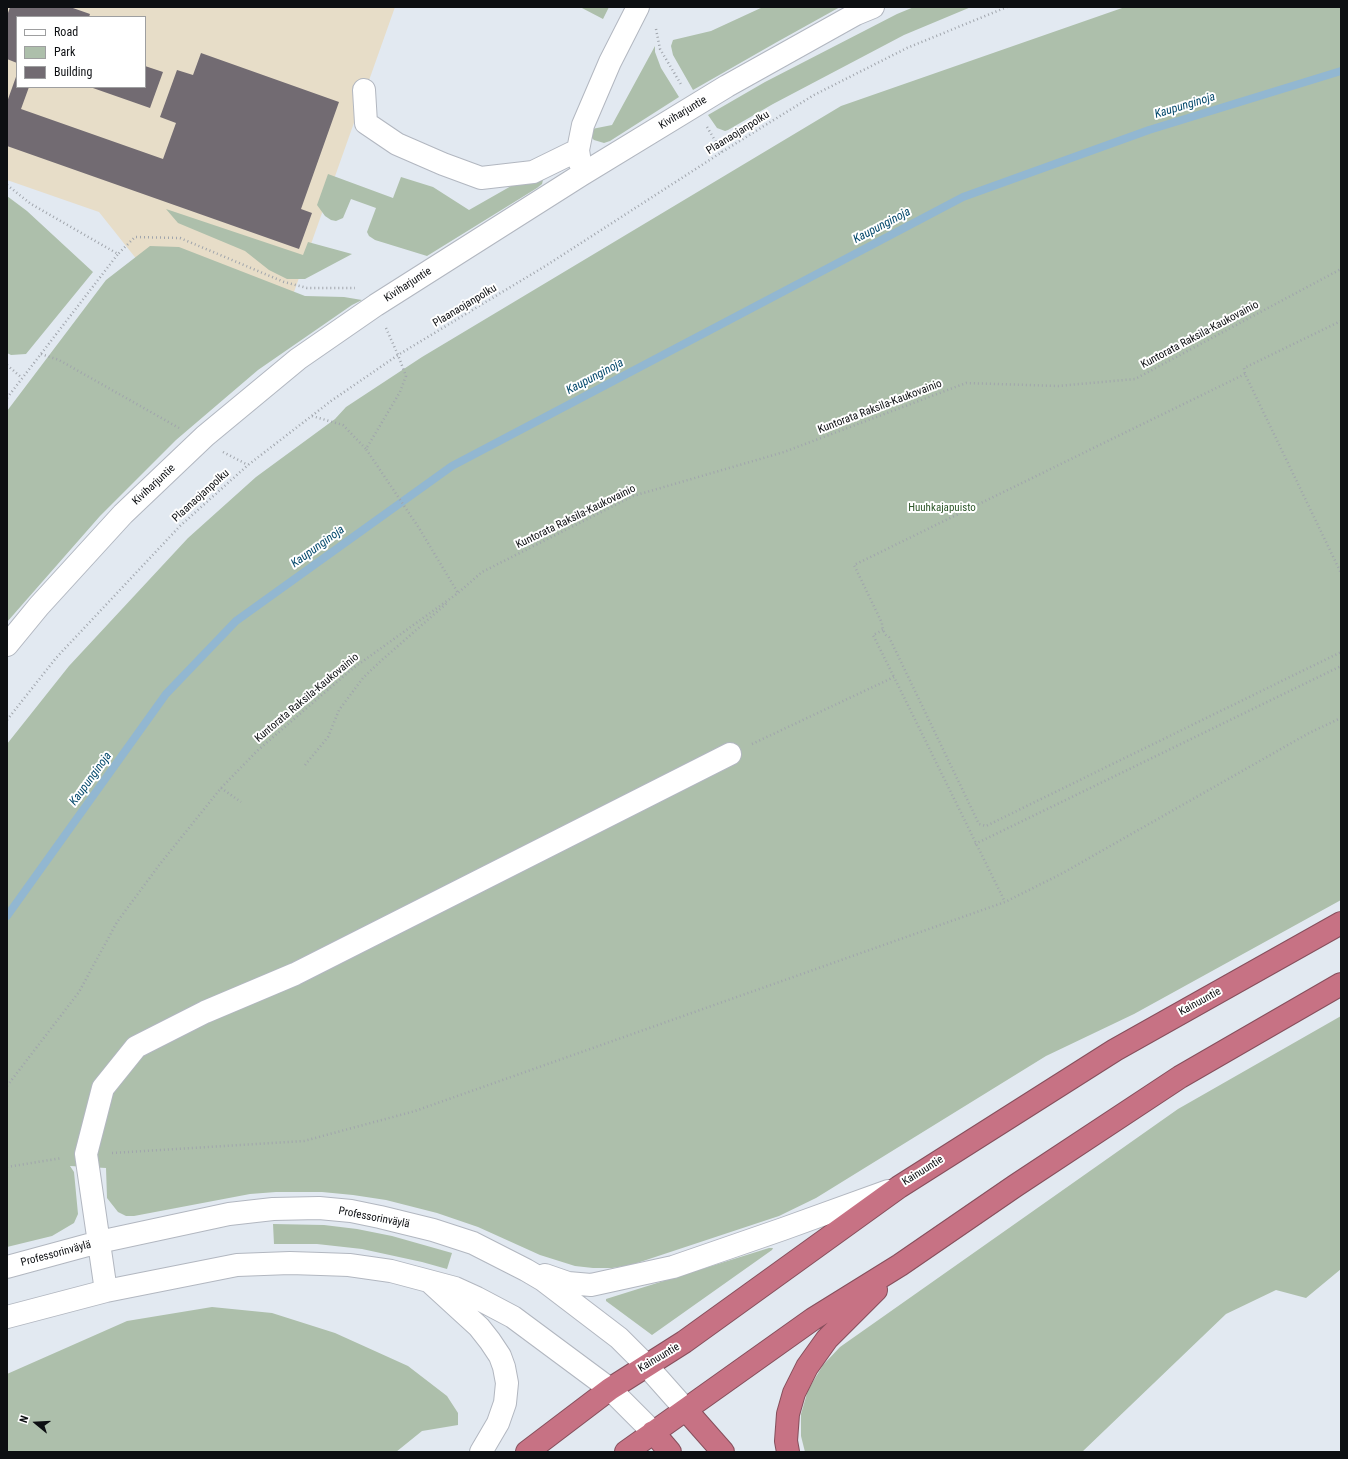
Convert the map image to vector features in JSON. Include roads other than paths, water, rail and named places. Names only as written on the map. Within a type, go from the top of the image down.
[{"type":"highway","name":"Kainuuntie","points":[[527,1452],[610,1389],[684,1342],[898,1187],[1115,1050],[1341,923]]},
{"type":"highway","points":[[626,1452],[814,1319],[900,1265],[1015,1186],[1180,1077],[1341,984]]},
{"type":"highway","points":[[788,1452],[786,1441],[788,1414],[794,1393],[807,1366],[827,1339],[900,1265]]},
{"type":"highway","points":[[686,1410],[723,1452]]},
{"type":"highway","points":[[653,1432],[670,1452]]},
{"type":"street","points":[[581,175],[578,150],[583,125],[610,62],[638,7]]},
{"type":"street","name":"Kiviharjuntie","points":[[7,644],[39,606],[123,514],[201,440],[298,359],[376,305],[581,175],[694,106],[856,14],[873,7]]},
{"type":"street","points":[[364,90],[366,123],[397,144],[443,164],[481,178],[533,172],[578,150]]},
{"type":"street","points":[[106,1290],[86,1154],[103,1088],[136,1048],[205,1012],[295,974],[730,754]]},
{"type":"street","points":[[526,1270],[568,1283],[591,1285],[673,1267],[898,1187]]},
{"type":"street","name":"Professorinväylä","points":[[7,1267],[99,1242],[229,1214],[273,1209],[319,1208],[351,1211],[380,1217],[433,1230],[473,1243],[544,1280],[619,1338],[646,1365],[686,1410]]},
{"type":"street","points":[[7,1317],[106,1290],[237,1266],[290,1263],[348,1265],[391,1271],[455,1288],[513,1317],[610,1389],[653,1432]]},
{"type":"street","points":[[428,1281],[479,1327],[500,1356],[504,1367],[507,1383],[505,1403],[498,1423],[481,1452]]},
{"type":"waterway","name":"Kaupunginoja","points":[[7,916],[166,694],[236,621],[452,466],[963,197],[1149,130],[1341,71]]},
{"type":"park label","name":"Huuhkajapuisto","points":[[942,508]]}]
